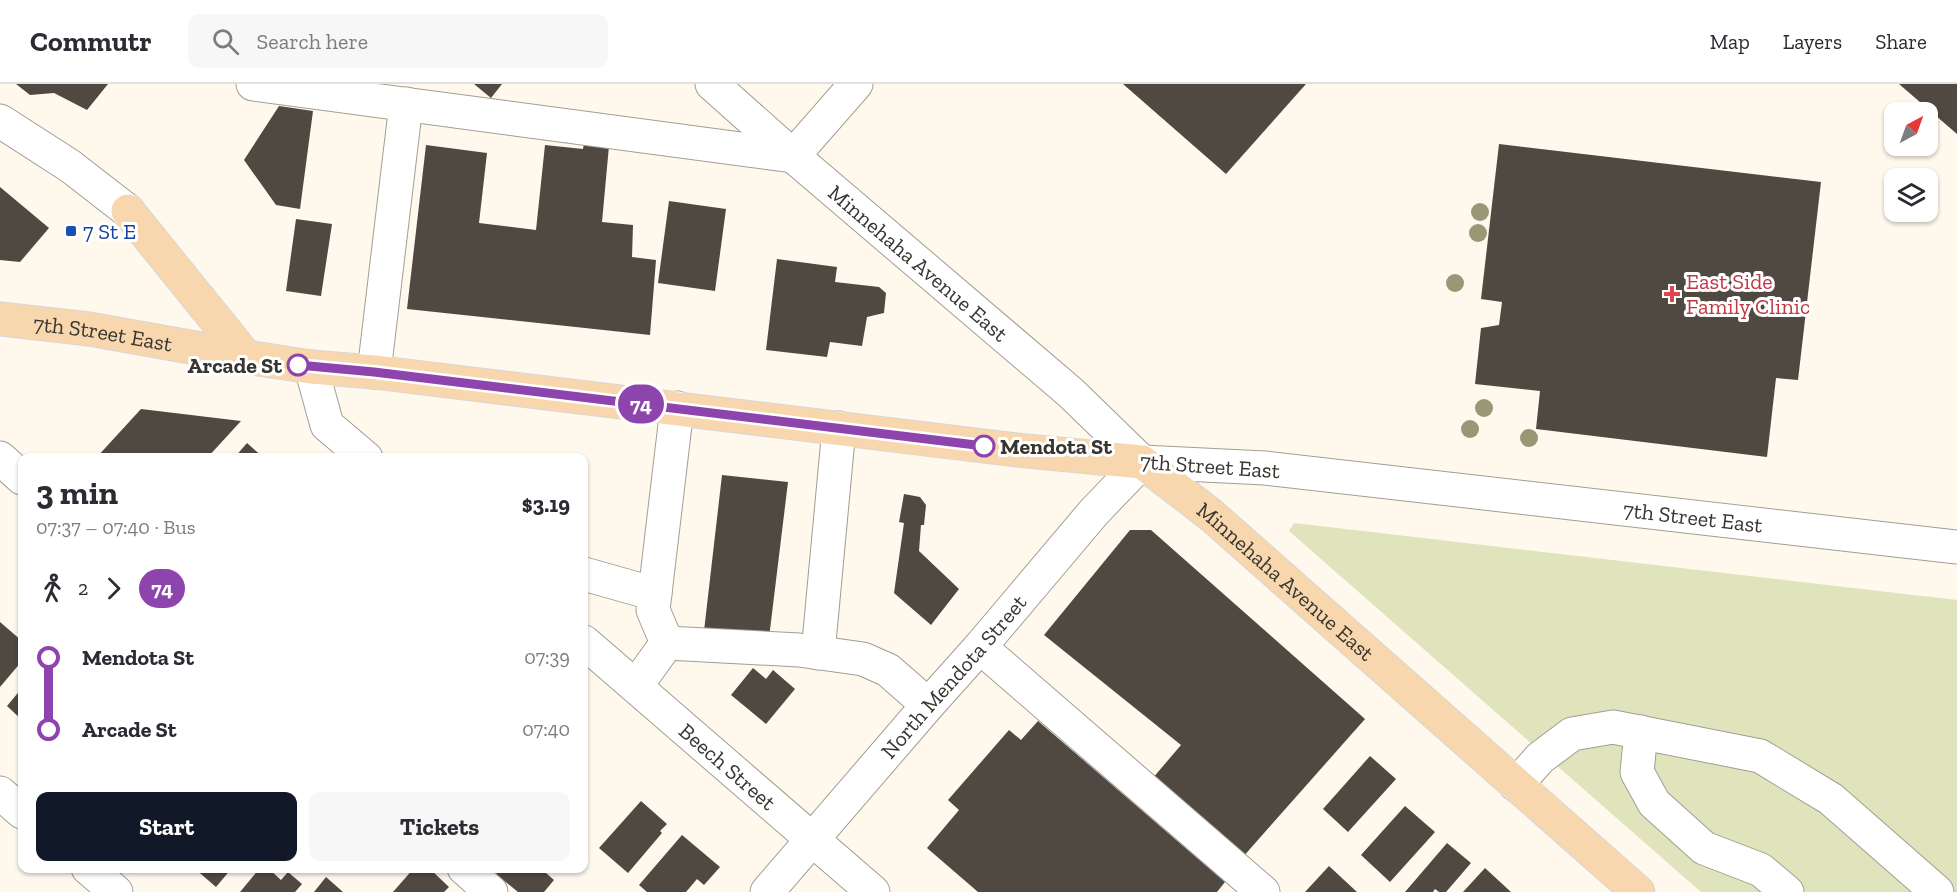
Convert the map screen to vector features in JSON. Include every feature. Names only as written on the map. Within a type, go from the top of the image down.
[{"type":"main road","points":[[128,211],[246,357]]},
{"type":"main road","name":"7th Street East","points":[[0,319],[89,329],[310,367],[374,372],[1016,450],[1142,462]]},
{"type":"main road","name":"Minnehaha Avenue East","points":[[1142,462],[1211,515],[1638,892]]},
{"type":"street","points":[[253,84],[794,156],[856,84]]},
{"type":"street","name":"Minnehaha Avenue East","points":[[712,84],[1071,393],[1142,462]]},
{"type":"street","points":[[374,372],[406,104]]},
{"type":"street","points":[[0,121],[70,166],[128,211]]},
{"type":"street","points":[[310,367],[327,424],[360,453]]},
{"type":"street","points":[[667,643],[653,610],[677,408]]},
{"type":"street","points":[[818,653],[839,428]]},
{"type":"street","points":[[0,458],[18,474]]},
{"type":"street","name":"7th Street East","points":[[1142,462],[1265,468],[1957,547]]},
{"type":"street","name":"North Mendota Street","points":[[767,892],[1094,512],[1142,462]]},
{"type":"street","points":[[588,575],[655,594]]},
{"type":"street","points":[[667,643],[799,650],[863,659],[888,670],[928,705]]},
{"type":"street","points":[[636,686],[667,643]]},
{"type":"street","name":"Beech Street","points":[[588,645],[873,892]]},
{"type":"street","points":[[980,647],[1263,892]]},
{"type":"street","points":[[1516,784],[1540,758],[1572,734],[1613,727],[1760,756],[1831,799],[1937,892]]},
{"type":"street","points":[[1641,732],[1637,772],[1654,802],[1704,848],[1761,870],[1787,892]]},
{"type":"street","points":[[0,793],[18,809]]},
{"type":"street","points":[[94,873],[116,892]]},
{"type":"street","points":[[470,873],[491,892]]},
{"type":"green space","points":[[1294,523],[1957,600],[1957,892],[1701,892],[1289,531]]},
{"type":"building","points":[[16,84],[108,84],[87,110],[54,93],[30,95]]},
{"type":"building","points":[[474,84],[502,84],[491,98]]},
{"type":"building","points":[[1123,84],[1306,84],[1226,174]]},
{"type":"building","points":[[1899,84],[1957,84],[1957,134],[1938,118],[1938,102],[1920,102]]},
{"type":"building","points":[[279,106],[313,111],[300,209],[276,205],[244,160]]},
{"type":"building","points":[[584,143],[609,146],[602,222],[633,225],[632,257],[656,260],[650,335],[407,309],[426,145],[487,153],[479,223],[536,230],[545,145],[583,149]]},
{"type":"building","points":[[1499,144],[1821,182],[1798,380],[1776,378],[1767,457],[1536,429],[1540,391],[1475,384],[1481,328],[1499,325],[1502,302],[1481,299]]},
{"type":"building","points":[[0,187],[49,228],[20,262],[0,260]]},
{"type":"building","points":[[669,201],[726,209],[715,291],[658,283]]},
{"type":"building","points":[[296,219],[332,224],[321,296],[286,291]]},
{"type":"building","points":[[777,259],[837,267],[835,282],[879,287],[886,293],[884,313],[867,317],[862,346],[830,342],[827,357],[766,350]]},
{"type":"building","points":[[141,409],[241,421],[212,453],[101,453]]},
{"type":"building","points":[[247,443],[258,453],[238,453]]},
{"type":"building","points":[[722,475],[788,482],[769,638],[704,631]]},
{"type":"building","points":[[904,494],[920,497],[926,505],[924,525],[921,525],[919,551],[959,589],[931,625],[894,593],[904,523],[899,522]]},
{"type":"building","points":[[1130,530],[1151,530],[1365,719],[1242,858],[1152,779],[1181,745],[1044,635]]},
{"type":"building","points":[[0,622],[18,638],[18,666],[0,687]]},
{"type":"building","points":[[753,668],[766,679],[773,670],[795,689],[766,724],[731,695]]},
{"type":"building","points":[[18,693],[18,716],[7,706]]},
{"type":"building","points":[[1038,721],[1225,882],[1217,892],[978,892],[927,848],[959,810],[948,800],[1009,730],[1021,740]]},
{"type":"building","points":[[1370,756],[1396,779],[1348,832],[1323,809]]},
{"type":"building","points":[[641,801],[667,824],[628,873],[599,848]]},
{"type":"building","points":[[1405,806],[1435,832],[1390,882],[1361,855]]},
{"type":"building","points":[[682,835],[720,867],[704,885],[697,879],[686,892],[647,892],[639,885]]},
{"type":"building","points":[[1447,843],[1471,863],[1446,892],[1439,892],[1435,889],[1433,892],[1405,892]]},
{"type":"building","points":[[1329,866],[1357,892],[1305,892]]},
{"type":"building","points":[[1485,868],[1511,892],[1463,892]]},
{"type":"building","points":[[200,873],[228,873],[216,887]]},
{"type":"building","points":[[256,873],[273,873],[281,880],[289,873],[302,884],[295,892],[240,892]]},
{"type":"building","points":[[410,873],[434,873],[449,887],[444,892],[393,892]]},
{"type":"building","points":[[546,873],[554,880],[544,892],[518,892],[496,874]]},
{"type":"building","points":[[326,877],[343,892],[314,892]]},
{"type":"bus line","name":"74","points":[[298,365],[374,372],[984,446]]},
{"type":"place","name":"7 St E","points":[[71,231]]},
{"type":"place","name":"East Side Family Clinic","points":[[1672,294]]},
{"type":"place","name":"Arcade St","points":[[298,365]]},
{"type":"place","name":"Mendota St","points":[[984,446]]}]
